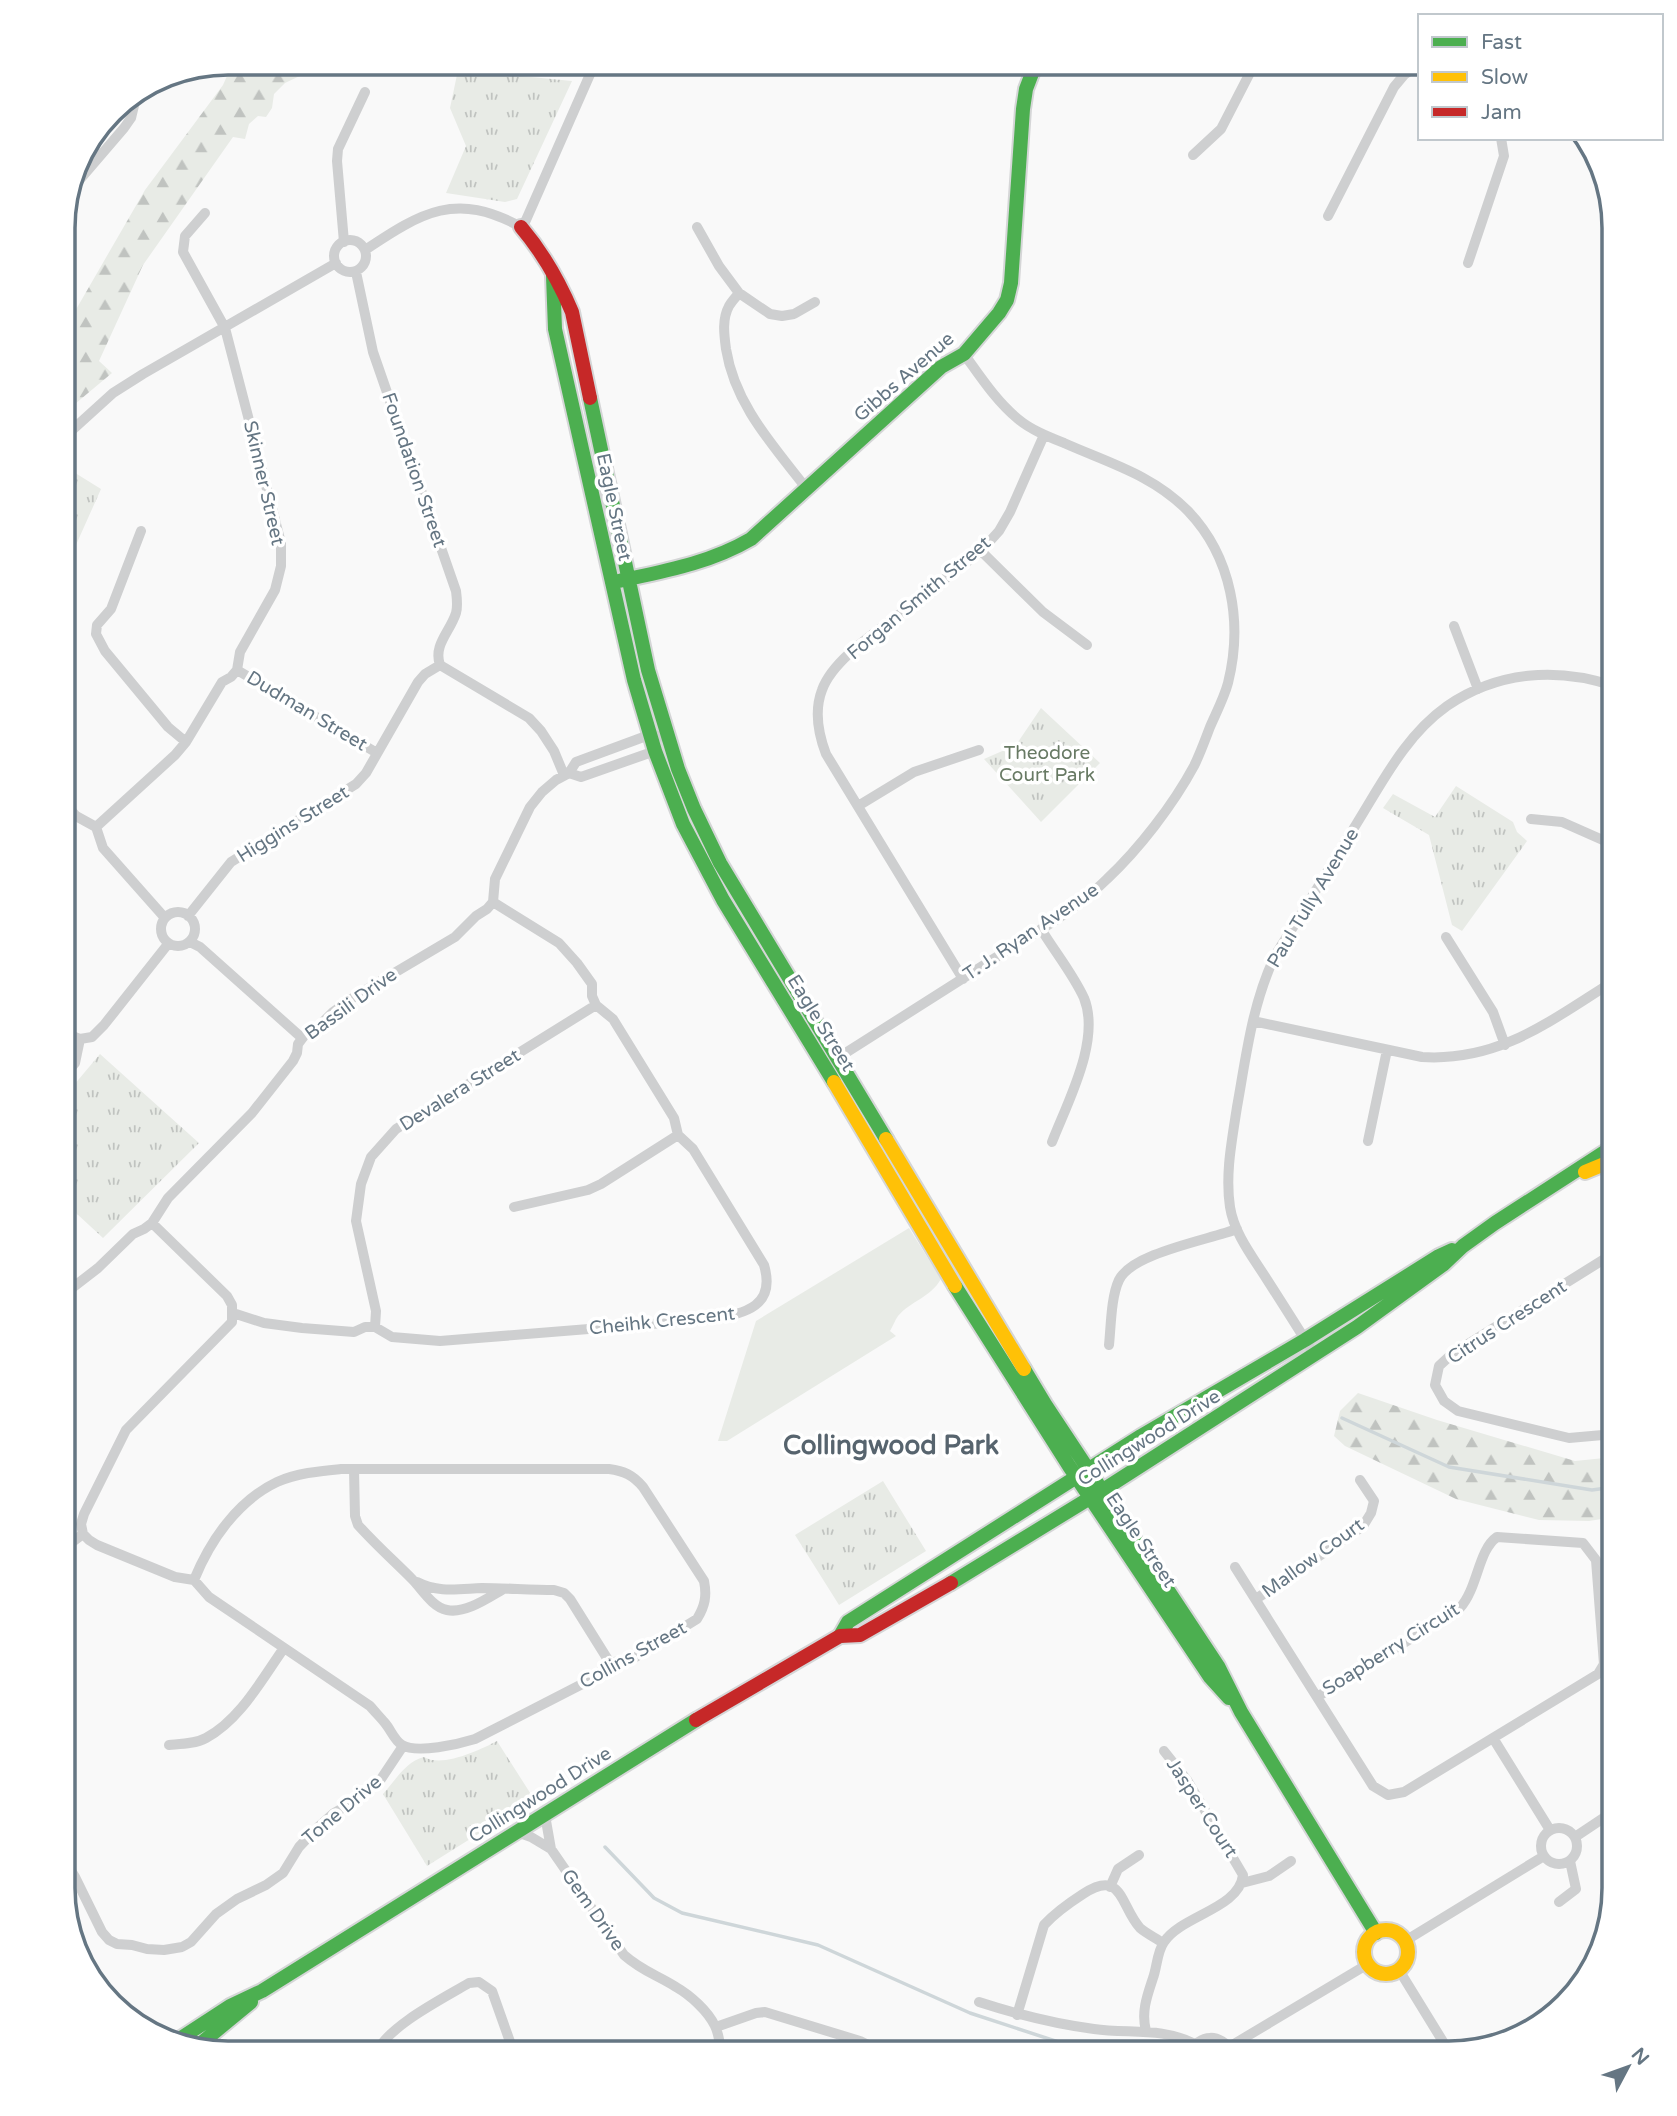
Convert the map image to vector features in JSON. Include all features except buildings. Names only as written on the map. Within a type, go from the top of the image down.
[{"type":"street","points":[[521,228],[590,75]]},
{"type":"street","name":"Gibbs Avenue","points":[[611,582],[699,564],[730,552],[751,538],[941,367],[964,354],[999,313],[1007,300],[1011,284],[1023,109],[1031,76]]},
{"type":"street","points":[[1193,155],[1221,129],[1248,76]]},
{"type":"street","points":[[1328,216],[1394,87],[1404,76]]},
{"type":"street","points":[[344,242],[338,149],[365,92]]},
{"type":"street","points":[[86,173],[124,128],[133,108]]},
{"type":"street","points":[[1468,263],[1504,156],[1501,140]]},
{"type":"street","name":"Eagle Street","points":[[365,250],[426,215],[453,208],[474,208],[499,215],[521,228],[544,254],[572,312],[648,670],[667,737],[694,809],[720,863],[832,1062],[1045,1404],[1082,1475],[1097,1494],[1210,1677],[1241,1712],[1376,1933]]},
{"type":"street","name":"Skinner Street","points":[[96,827],[186,742],[222,682],[237,670],[240,652],[275,590],[281,566],[281,543],[225,328],[183,252],[185,236],[205,213]]},
{"type":"street","points":[[697,227],[719,266],[739,293],[770,314],[794,314],[815,302]]},
{"type":"street","points":[[355,241],[365,250],[365,262],[356,272],[343,271],[336,264],[337,248],[344,242],[355,241]]},
{"type":"street","points":[[76,427],[113,393],[336,264]]},
{"type":"street","name":"Foundation Street","points":[[356,272],[373,352],[456,591],[456,614],[439,648],[437,657],[440,665]]},
{"type":"street","name":"Eagle Street","points":[[554,274],[555,329],[611,582],[649,735],[683,824],[704,866],[761,964],[832,1062]]},
{"type":"street","points":[[739,293],[728,307],[723,329],[729,367],[737,391],[749,414],[806,488]]},
{"type":"street","name":"T. J. Ryan Avenue","points":[[832,1062],[1041,929],[1107,880],[1154,826],[1194,766],[1227,687],[1234,658],[1236,630],[1226,575],[1205,532],[1188,511],[1164,490],[1138,473],[1044,435],[1018,420],[964,354]]},
{"type":"street","name":"Forgan Smith Street","points":[[963,979],[826,754],[819,736],[818,705],[827,679],[846,657],[981,551],[999,531],[1044,435]]},
{"type":"street","points":[[141,531],[111,609],[97,625],[96,634],[105,651],[167,727],[186,742]]},
{"type":"street","points":[[981,551],[1043,612],[1087,645]]},
{"type":"street","points":[[1454,626],[1478,689]]},
{"type":"street","points":[[440,665],[529,718],[541,731],[566,774]]},
{"type":"street","name":"Higgins Street","points":[[188,916],[231,862],[356,784],[366,772],[418,682],[440,665]]},
{"type":"street","name":"Dudman Street","points":[[237,670],[377,753]]},
{"type":"street","name":"Paul Tully Avenue","points":[[1314,1354],[1237,1229],[1230,1210],[1229,1157],[1253,1021],[1275,957],[1396,761],[1418,730],[1432,718],[1463,696],[1514,677],[1546,674],[1602,682]]},
{"type":"street","points":[[493,902],[495,879],[530,807],[542,792],[566,774],[576,762],[649,735],[667,737]]},
{"type":"street","points":[[566,774],[581,776],[655,751],[667,737]]},
{"type":"street","points":[[858,806],[914,772],[979,750]]},
{"type":"street","points":[[76,816],[96,827],[103,848],[165,918]]},
{"type":"street","points":[[1531,818],[1562,822],[1602,840]]},
{"type":"street","name":"Cheihk Crescent","points":[[233,1313],[264,1323],[302,1328],[354,1332],[365,1327],[375,1327],[393,1337],[440,1340],[713,1319],[743,1313],[756,1305],[764,1295],[767,1275],[764,1265],[693,1149],[678,1135],[674,1118],[613,1019],[596,1005],[592,996],[592,984],[559,943],[493,902]]},
{"type":"street","name":"Bassili Drive","points":[[75,1285],[133,1234],[152,1223],[168,1198],[252,1113],[293,1061],[298,1044],[307,1032],[318,1027],[357,995],[455,937],[493,902]]},
{"type":"street","points":[[179,912],[188,916],[195,929],[190,942],[180,947],[164,940],[161,929],[165,918],[179,912]]},
{"type":"street","points":[[1041,929],[1084,999],[1090,1033],[1087,1052],[1052,1142]]},
{"type":"street","points":[[1447,937],[1493,1012],[1505,1045]]},
{"type":"street","points":[[190,942],[200,947],[302,1038]]},
{"type":"street","points":[[76,1037],[92,1037],[169,944]]},
{"type":"street","points":[[1253,1021],[1387,1050],[1422,1056],[1454,1057],[1505,1045],[1602,988]]},
{"type":"street","name":"Devalera Street","points":[[375,1327],[376,1311],[356,1221],[361,1184],[371,1157],[396,1129],[596,1005]]},
{"type":"street","points":[[75,1061],[80,1039]]},
{"type":"street","points":[[1368,1141],[1387,1050]]},
{"type":"street","points":[[514,1207],[588,1190],[678,1135]]},
{"type":"street","name":"Collingwood Drive","points":[[186,2035],[230,2007],[262,1991],[738,1694],[841,1636],[860,1635],[1097,1494],[1244,1401],[1398,1298],[1444,1264],[1463,1246],[1602,1154]]},
{"type":"street","name":"Collingwood Drive","points":[[1554,1184],[1602,1165]]},
{"type":"street","points":[[152,1223],[227,1296],[232,1305],[232,1322],[126,1430],[84,1514],[81,1524],[83,1534],[97,1545],[175,1577],[194,1580],[209,1597],[370,1706],[403,1746]]},
{"type":"street","points":[[1109,1345],[1115,1291],[1119,1279],[1126,1271],[1141,1259],[1237,1229]]},
{"type":"street","name":"Collingwood Drive","points":[[841,1636],[848,1622],[1141,1436],[1305,1340],[1439,1256],[1463,1246]]},
{"type":"street","name":"Citrus Crescent","points":[[1602,1264],[1452,1354],[1439,1366],[1435,1385],[1444,1401],[1458,1411],[1569,1438],[1602,1435]]},
{"type":"street","points":[[354,1469],[355,1516],[358,1525],[440,1608],[449,1611],[462,1609],[502,1590]]},
{"type":"street","name":"Collins Street","points":[[194,1580],[219,1533],[233,1515],[277,1482],[312,1471],[609,1469],[623,1471],[636,1478],[704,1581],[707,1594],[697,1619],[634,1658],[610,1663],[590,1680],[475,1739],[435,1748],[403,1746]]},
{"type":"street","name":"Mallow Court","points":[[1256,1599],[1363,1526],[1374,1501],[1360,1480]]},
{"type":"street","points":[[75,1540],[83,1534]]},
{"type":"street","name":"Soapberry Circuit","points":[[1317,1697],[1460,1608],[1469,1599],[1489,1543],[1497,1537],[1583,1543],[1596,1560],[1602,1638]]},
{"type":"street","points":[[1235,1567],[1373,1786],[1388,1795],[1404,1792],[1493,1738],[1550,1830]]},
{"type":"street","points":[[415,1582],[441,1590],[485,1588],[564,1592],[610,1663]]},
{"type":"street","points":[[169,1745],[188,1744],[205,1739],[224,1725],[242,1707],[284,1648]]},
{"type":"street","name":"Soapberry Circuit","points":[[1493,1738],[1598,1674],[1602,1667]]},
{"type":"street","name":"Tone Drive","points":[[75,1877],[102,1933],[109,1940],[147,1949],[182,1947],[216,1914],[283,1873],[299,1847],[316,1829],[381,1779],[403,1746]]},
{"type":"street","name":"Jasper Court","points":[[1164,1751],[1187,1780],[1244,1875],[1234,1895],[1182,1926],[1164,1943]]},
{"type":"street","name":"Gem Drive","points":[[545,1815],[551,1849]]},
{"type":"street","points":[[1575,1837],[1602,1819]]},
{"type":"street","points":[[1561,1828],[1575,1837],[1577,1852],[1570,1861],[1559,1864],[1544,1856],[1542,1839],[1550,1830],[1561,1828]]},
{"type":"street","name":"Gem Drive","points":[[517,1832],[551,1849],[624,1955],[637,1967],[689,1995],[716,2028],[719,2041]]},
{"type":"street","points":[[1110,1887],[1118,1869],[1139,1855]]},
{"type":"street","points":[[1405,1941],[1544,1856]]},
{"type":"street","points":[[1242,1883],[1269,1876],[1291,1861]]},
{"type":"street","points":[[1559,1902],[1576,1889],[1570,1861]]},
{"type":"street","points":[[1017,2015],[1044,1924],[1096,1886],[1107,1885],[1123,1899],[1141,1928],[1164,1943],[1144,2009],[1146,2031]]},
{"type":"street","points":[[1389,1930],[1405,1941],[1408,1947],[1407,1960],[1399,1970],[1379,1973],[1368,1964],[1364,1950],[1370,1937],[1376,1933],[1389,1930]]},
{"type":"street","points":[[1245,2041],[1368,1964]]},
{"type":"street","points":[[1399,1970],[1443,2041]]},
{"type":"street","points":[[385,2041],[391,2032],[469,1983],[479,1982],[492,1991],[510,2041]]},
{"type":"street","name":"Collingwood Drive","points":[[206,2039],[262,1991]]},
{"type":"street","points":[[979,2002],[1017,2015],[1096,2029],[1170,2034],[1180,2041]]},
{"type":"street","points":[[716,2028],[765,2012],[860,2041]]},
{"type":"street","points":[[1202,2041],[1212,2037],[1222,2041]]},
{"type":"green space","points":[[302,75],[285,83],[274,94],[272,108],[266,117],[258,116],[249,124],[245,139],[233,137],[143,265],[99,361],[112,373],[76,403],[76,310],[145,190],[227,76]]},
{"type":"green space","points":[[457,75],[512,75],[572,81],[517,199],[505,202],[446,193],[466,146],[450,108]]},
{"type":"green space","points":[[76,473],[101,489],[76,545]]},
{"type":"green space","name":"Theodore Court Park","points":[[1041,708],[1100,763],[1041,822],[984,759],[1016,745]]},
{"type":"green space","points":[[1456,786],[1513,822],[1517,832],[1527,841],[1462,931],[1452,925],[1429,835],[1383,808],[1393,794],[1435,817]]},
{"type":"green space","points":[[100,1054],[199,1143],[103,1238],[75,1212],[75,1083]]},
{"type":"green space","points":[[909,1228],[941,1279],[932,1291],[898,1316],[890,1331],[896,1336],[727,1441],[718,1441],[756,1321]]},
{"type":"green space","points":[[1358,1393],[1437,1420],[1575,1461],[1602,1458],[1602,1519],[1539,1520],[1456,1499],[1345,1446],[1334,1436],[1340,1411]]},
{"type":"green space","points":[[883,1481],[926,1551],[839,1605],[795,1535]]},
{"type":"green space","points":[[497,1741],[534,1799],[427,1866],[383,1794],[406,1767],[417,1759],[451,1759]]},
{"type":"waterway","points":[[1342,1418],[1449,1467],[1592,1490],[1602,1489]]},
{"type":"waterway","points":[[605,1847],[654,1898],[682,1913],[818,1945],[970,2013],[1055,2041]]},
{"type":"traffic: fast","points":[[619,581],[703,560],[751,539],[941,367],[964,354],[999,313],[1007,300],[1011,283],[1023,109],[1031,76]]},
{"type":"traffic: fast","points":[[553,276],[555,329],[634,680],[655,751],[683,824],[723,900],[834,1082]]},
{"type":"traffic: fast","points":[[590,398],[648,670],[678,769],[720,863],[886,1139]]},
{"type":"traffic: fast","points":[[951,1583],[1103,1490],[1357,1327],[1495,1223],[1602,1154]]},
{"type":"traffic: fast","points":[[840,1636],[848,1622],[1141,1436],[1452,1250]]},
{"type":"traffic: fast","points":[[955,1286],[1069,1466],[1210,1677],[1229,1698]]},
{"type":"traffic: fast","points":[[1024,1369],[1218,1666],[1241,1712],[1376,1933]]},
{"type":"traffic: fast","points":[[186,2035],[230,2006],[262,1991],[696,1720]]},
{"type":"traffic: fast","points":[[207,2039],[251,2002]]},
{"type":"traffic: slow","points":[[834,1082],[955,1286]]},
{"type":"traffic: slow","points":[[886,1139],[1024,1369]]},
{"type":"traffic: slow","points":[[1585,1172],[1602,1165]]},
{"type":"traffic: slow","points":[[1386,1930],[1401,1937],[1408,1952],[1401,1967],[1386,1974],[1371,1967],[1364,1952],[1371,1937],[1386,1930]]},
{"type":"traffic: jam","points":[[521,227],[550,268],[572,312],[590,398]]},
{"type":"traffic: jam","points":[[696,1720],[840,1636],[860,1635],[951,1583]]},
{"type":"district","name":"Collingwood Park","points":[[891,1445]]}]
